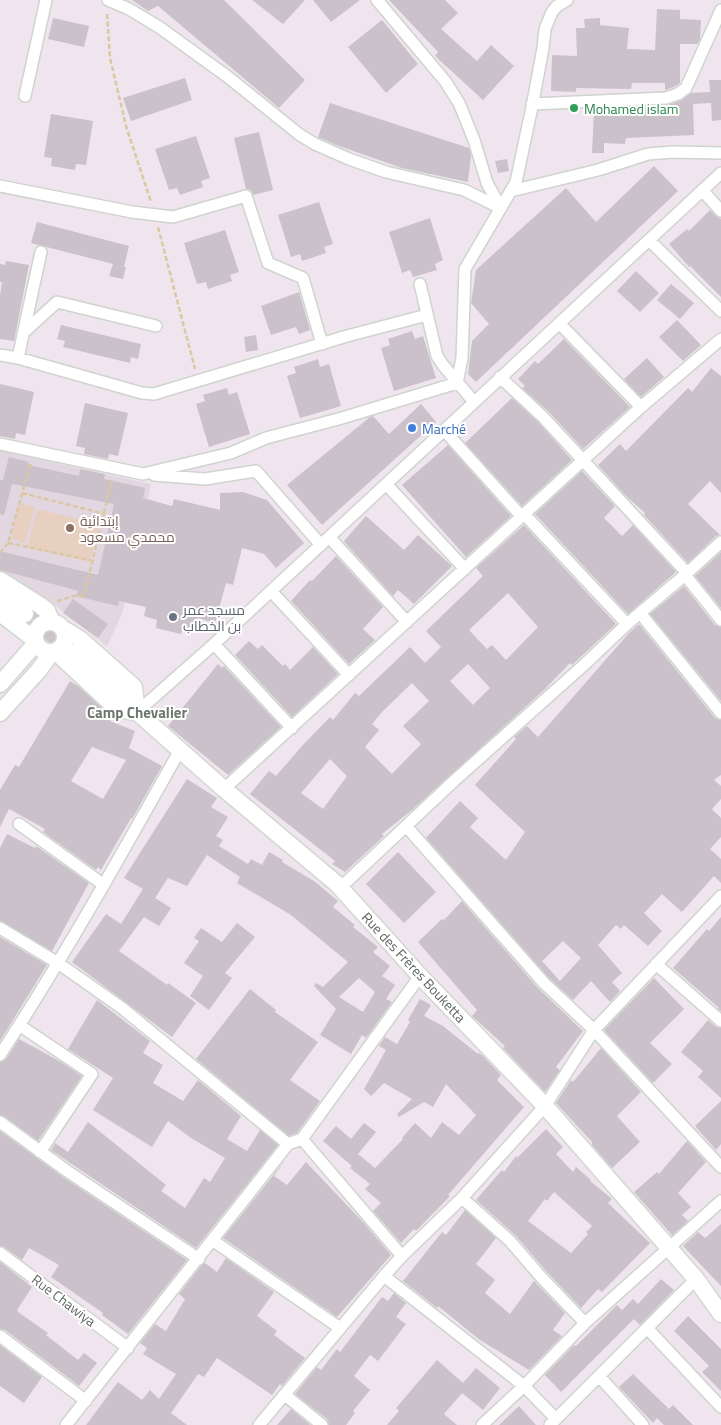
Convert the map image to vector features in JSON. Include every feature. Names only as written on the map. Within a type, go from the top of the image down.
[{"type":"main road","points":[[0,580],[47,611],[65,639],[63,644],[0,713]]},
{"type":"main road","points":[[0,596],[25,614]]},
{"type":"main road","points":[[0,613],[35,642],[41,650],[54,652],[117,709],[137,712],[134,687],[80,640],[57,625],[43,624],[39,626],[36,630],[35,642],[0,684]]},
{"type":"main road","name":"Rue des Frères Bouketta","points":[[74,652],[127,699],[137,712],[340,888],[420,976],[545,1106],[696,1279],[721,1314]]},
{"type":"street","points":[[25,96],[46,0]]},
{"type":"street","points":[[377,0],[445,81],[459,103],[474,140],[487,183],[501,208]]},
{"type":"street","points":[[457,383],[462,358],[465,269],[516,182],[543,48],[545,28],[552,12],[560,2]]},
{"type":"street","points":[[108,5],[129,9],[159,27],[228,77],[294,131],[315,144],[349,160],[386,172],[464,190],[501,208]]},
{"type":"street","points":[[532,104],[666,98],[678,94],[686,88],[721,10]]},
{"type":"street","points":[[510,192],[598,170],[648,154],[673,152],[721,153]]},
{"type":"street","points":[[137,712],[214,644],[721,173]]},
{"type":"street","points":[[0,186],[132,212],[173,217],[246,196],[268,263],[303,278],[322,344]]},
{"type":"street","points":[[702,190],[721,211]]},
{"type":"street","points":[[649,240],[721,311]]},
{"type":"street","points":[[18,358],[41,252]]},
{"type":"street","points":[[420,284],[437,356],[474,402]]},
{"type":"street","points":[[23,333],[57,302],[156,326]]},
{"type":"street","points":[[0,355],[18,358],[142,394],[159,393],[427,315]]},
{"type":"street","points":[[559,323],[641,408]]},
{"type":"street","points":[[224,789],[583,460],[721,339]]},
{"type":"street","points":[[500,377],[543,417],[583,460],[686,574],[721,620]]},
{"type":"street","points":[[143,474],[231,453],[266,438],[342,418],[457,383]]},
{"type":"street","points":[[444,430],[627,624]]},
{"type":"street","points":[[0,444],[143,474],[205,479],[256,471],[407,622]]},
{"type":"street","points":[[386,484],[465,569]]},
{"type":"street","points":[[340,888],[455,780],[627,624],[721,542]]},
{"type":"street","points":[[271,591],[349,675]]},
{"type":"street","points":[[640,613],[721,713]]},
{"type":"street","points":[[214,644],[292,728]]},
{"type":"street","points":[[0,1055],[58,963],[180,750]]},
{"type":"street","points":[[19,824],[104,884]]},
{"type":"street","points":[[406,826],[544,983],[594,1030],[721,1167]]},
{"type":"street","points":[[259,1425],[384,1276],[462,1198],[545,1106],[594,1030],[721,896]]},
{"type":"street","points":[[0,928],[58,963],[122,1008],[288,1144]]},
{"type":"street","points":[[656,964],[721,1021]]},
{"type":"street","points":[[66,1425],[288,1144],[302,1139],[420,976]]},
{"type":"street","points":[[20,1025],[92,1074],[40,1152]]},
{"type":"street","points":[[0,1122],[40,1152],[199,1259]]},
{"type":"street","points":[[302,1139],[402,1256]]},
{"type":"street","points":[[462,1198],[510,1242],[585,1323]]},
{"type":"street","points":[[482,1425],[524,1386],[585,1323],[721,1201]]},
{"type":"street","points":[[212,1240],[340,1328]]},
{"type":"street","name":"Rue Chawiya","points":[[0,1253],[128,1348]]},
{"type":"street","points":[[384,1276],[524,1386],[553,1422],[696,1279]]},
{"type":"street","points":[[647,1328],[721,1407]]},
{"type":"street","points":[[0,1336],[86,1401]]},
{"type":"street","points":[[599,1376],[644,1425]]},
{"type":"street","points":[[285,1395],[322,1425]]},
{"type":"path","points":[[108,5],[110,58],[126,126],[155,215],[198,381]]},
{"type":"path","points":[[0,553],[8,543],[34,451]]},
{"type":"path","points":[[41,606],[74,596],[84,596],[94,561],[114,468]]},
{"type":"path","points":[[22,493],[105,514]]},
{"type":"path","points":[[8,543],[94,561]]},
{"type":"shaded area","name":"إبتدائية محمدي مسعود","points":[[0,451],[151,484],[122,614],[107,646],[47,599],[0,573]]},
{"type":"shaded area","points":[[20,503],[35,507],[25,543],[11,539]]},
{"type":"shaded area","points":[[37,509],[99,524],[90,562],[27,547]]},
{"type":"building","points":[[132,0],[224,0],[305,80],[279,108],[158,6],[148,11]]},
{"type":"building","points":[[252,0],[305,0],[283,24]]},
{"type":"building","points":[[313,0],[360,0],[331,22]]},
{"type":"building","points":[[389,0],[445,0],[458,13],[441,29],[477,61],[491,45],[514,66],[483,100],[435,56],[438,52]]},
{"type":"building","points":[[657,9],[680,10],[680,19],[701,20],[700,40],[697,44],[680,44],[680,83],[665,90],[665,83],[632,83],[631,89],[576,88],[576,92],[551,91],[552,55],[577,56],[576,28],[585,28],[584,19],[600,18],[600,25],[629,28],[627,49],[655,50]]},
{"type":"building","points":[[53,18],[89,26],[84,47],[48,39]]},
{"type":"building","points":[[382,20],[418,64],[386,93],[348,47]]},
{"type":"building","points":[[185,78],[192,100],[131,121],[123,98]]},
{"type":"building","points":[[709,80],[721,80],[721,120],[712,121],[711,103],[693,104],[694,135],[626,138],[625,144],[604,143],[604,153],[592,153],[594,111],[629,113],[629,109],[666,107],[682,100],[691,93],[710,92]]},
{"type":"building","points":[[330,103],[469,148],[471,155],[468,182],[402,168],[318,137]]},
{"type":"building","points":[[51,114],[93,121],[86,165],[76,164],[75,170],[51,166],[52,158],[44,157]]},
{"type":"building","points":[[259,132],[273,190],[253,195],[251,190],[246,189],[234,138]]},
{"type":"building","points":[[196,136],[210,178],[201,181],[203,187],[180,195],[177,188],[169,190],[155,149]]},
{"type":"building","points":[[507,159],[509,171],[498,173],[495,161]]},
{"type":"building","points":[[654,166],[678,191],[476,382],[468,374],[472,341],[489,324],[471,303],[476,270],[566,188],[596,222]]},
{"type":"building","points":[[319,202],[333,244],[324,247],[326,253],[302,261],[300,254],[291,257],[278,215]]},
{"type":"building","points":[[710,210],[721,219],[721,297],[689,267],[669,244],[687,229],[689,231]]},
{"type":"building","points":[[430,218],[443,260],[435,264],[437,270],[413,277],[410,270],[402,273],[389,232]]},
{"type":"building","points":[[37,222],[129,246],[123,279],[109,276],[113,264],[31,243]]},
{"type":"building","points":[[225,230],[239,272],[230,275],[232,281],[208,289],[206,282],[197,284],[184,243]]},
{"type":"building","points":[[6,261],[29,265],[14,341],[0,339],[0,296],[2,282],[0,282],[0,264],[5,265]]},
{"type":"building","points":[[636,271],[659,293],[640,312],[617,291]]},
{"type":"building","points":[[671,284],[694,303],[680,319],[657,300]]},
{"type":"building","points":[[299,292],[310,330],[299,334],[296,327],[271,335],[261,306]]},
{"type":"building","points":[[677,320],[701,345],[683,361],[659,337]]},
{"type":"building","points":[[61,325],[141,344],[138,359],[131,357],[130,363],[63,347],[65,341],[57,339]]},
{"type":"building","points":[[412,331],[415,339],[423,336],[436,378],[394,391],[381,348],[390,345],[388,339]]},
{"type":"building","points":[[256,335],[258,350],[246,352],[244,337]]},
{"type":"building","points":[[564,339],[630,407],[583,449],[549,412],[522,388],[525,386],[518,379],[535,361],[538,364]]},
{"type":"building","points":[[647,358],[664,377],[641,397],[624,379]]},
{"type":"building","points":[[318,359],[320,367],[329,364],[341,406],[300,418],[287,376],[296,373],[294,367]]},
{"type":"building","points":[[711,368],[721,376],[721,493],[710,481],[688,504],[720,535],[716,536],[688,563],[644,515],[645,513],[626,496],[598,465],[620,444],[626,451],[688,388],[692,392]]},
{"type":"building","points":[[0,384],[34,392],[25,435],[16,433],[15,439],[0,436]]},
{"type":"building","points":[[227,388],[229,395],[237,392],[250,434],[209,447],[196,404],[205,401],[203,395]]},
{"type":"building","points":[[512,398],[538,422],[572,460],[522,506],[465,443]]},
{"type":"building","points":[[85,403],[128,413],[118,456],[109,454],[108,459],[84,454],[85,448],[76,446]]},
{"type":"building","points":[[421,404],[436,422],[322,525],[287,485],[370,417],[373,416],[389,434]]},
{"type":"building","points":[[448,445],[511,516],[466,557],[402,485]]},
{"type":"building","name":"مسجد عمر بن الخطاب","points":[[9,457],[29,462],[28,465],[79,476],[80,469],[105,474],[104,479],[145,488],[143,498],[172,506],[174,499],[220,510],[220,493],[243,492],[267,500],[304,543],[276,568],[264,554],[242,548],[233,585],[226,583],[215,623],[197,618],[194,629],[184,626],[181,634],[156,628],[157,620],[144,616],[146,607],[119,601],[118,606],[75,596],[79,591],[0,570],[0,551],[98,575],[114,504],[12,484],[4,515],[0,514],[0,480],[3,480]]},
{"type":"building","points":[[582,471],[615,506],[604,518],[622,536],[633,525],[676,572],[628,614],[535,514]]},
{"type":"building","points":[[366,516],[404,550],[418,535],[452,566],[414,604],[398,590],[393,596],[344,541]]},
{"type":"building","points":[[524,525],[616,624],[572,665],[570,663],[544,690],[412,810],[382,834],[384,836],[345,872],[332,864],[335,861],[250,794],[269,771],[276,776],[330,717],[333,720],[355,693],[359,696],[410,647],[425,663],[441,647],[426,631],[483,576],[476,568]],"holes":[[[508,593],[538,627],[506,660],[492,645],[487,649],[469,630]],[[468,664],[490,688],[473,705],[450,681]],[[412,683],[429,701],[403,726],[421,744],[392,774],[365,747],[379,730],[372,724]],[[330,759],[347,776],[323,809],[301,793]]]},
{"type":"building","points":[[721,552],[721,608],[695,576]]},
{"type":"building","points":[[336,556],[383,607],[363,629],[375,640],[349,664],[291,601]]},
{"type":"building","points":[[684,586],[715,625],[721,627],[721,701],[650,614]]},
{"type":"building","points":[[73,599],[108,624],[98,638],[63,613]]},
{"type":"building","points":[[639,624],[715,718],[721,720],[721,775],[714,780],[721,786],[721,799],[712,809],[721,818],[721,837],[710,849],[721,859],[721,883],[714,876],[682,912],[662,894],[644,913],[662,931],[648,946],[624,925],[621,929],[616,925],[598,945],[622,973],[612,982],[620,991],[610,1002],[591,981],[573,1000],[549,978],[426,838],[460,801],[478,818],[470,827],[506,860],[525,832],[475,785],[516,739],[514,737],[527,726],[538,737]],"holes":[[[563,941],[581,958],[560,981],[542,961]]]},
{"type":"building","points":[[249,641],[258,649],[262,645],[283,666],[285,664],[290,670],[313,647],[338,674],[292,717],[235,655]]},
{"type":"building","points":[[218,664],[222,668],[224,666],[281,727],[228,775],[168,726]]},
{"type":"building","points":[[70,681],[112,717],[110,721],[135,731],[129,748],[162,766],[101,870],[98,867],[96,870],[43,832],[45,829],[9,809],[0,827],[0,790],[15,765],[19,767]],"holes":[[[92,747],[126,760],[103,799],[71,781]]]},
{"type":"building","points":[[187,779],[217,798],[211,807],[228,817],[216,836],[223,840],[219,846],[248,864],[251,859],[262,865],[269,852],[314,881],[338,901],[333,907],[355,925],[353,927],[378,947],[373,952],[390,966],[382,976],[395,985],[386,999],[392,1002],[366,1038],[362,1035],[351,1054],[320,1035],[336,1009],[314,986],[316,983],[323,987],[348,962],[291,915],[237,883],[240,877],[207,855],[187,886],[168,878],[155,898],[171,908],[159,926],[144,917],[119,951],[196,1003],[172,1037],[72,962],[106,914],[121,924],[143,889],[124,878]],"holes":[[[359,978],[375,992],[363,1012],[339,997]]]},
{"type":"building","points":[[7,834],[35,848],[36,846],[89,883],[52,951],[0,921],[0,848]]},
{"type":"building","points":[[398,852],[436,892],[404,923],[366,884]]},
{"type":"building","points":[[462,901],[538,988],[583,1031],[556,1067],[560,1070],[545,1092],[503,1048],[505,1046],[472,1016],[477,1010],[418,942],[442,919],[444,920]]},
{"type":"building","points":[[721,917],[721,1011],[673,968],[707,929],[709,931]]},
{"type":"building","points":[[237,923],[255,937],[225,973],[232,978],[209,1010],[190,996],[203,976],[184,963],[199,941],[194,938],[201,928],[222,942]]},
{"type":"building","points":[[0,937],[47,965],[0,1041]]},
{"type":"building","points":[[654,978],[684,1009],[650,1043],[672,1064],[652,1082],[604,1030]]},
{"type":"building","points":[[250,989],[276,1010],[275,1012],[318,1042],[290,1080],[320,1101],[297,1133],[289,1136],[196,1059]]},
{"type":"building","points":[[420,999],[431,1005],[424,1016],[443,1026],[483,1056],[501,1075],[497,1080],[524,1107],[448,1195],[450,1196],[416,1231],[414,1229],[401,1243],[373,1211],[381,1203],[365,1189],[370,1184],[350,1168],[352,1166],[323,1141],[336,1126],[351,1139],[364,1123],[376,1132],[358,1154],[375,1168],[403,1139],[415,1123],[431,1138],[442,1122],[459,1135],[476,1115],[446,1084],[433,1107],[424,1102],[399,1117],[397,1114],[412,1099],[384,1083],[371,1096],[364,1089],[386,1050],[379,1046],[385,1037],[397,1044],[410,1022],[408,1020]]},
{"type":"building","points":[[97,1000],[150,1041],[143,1053],[163,1065],[153,1083],[183,1101],[198,1080],[241,1116],[227,1139],[247,1151],[260,1130],[278,1145],[196,1248],[51,1150],[55,1143],[68,1152],[88,1122],[166,1185],[161,1191],[185,1208],[204,1178],[210,1182],[225,1158],[191,1138],[168,1121],[152,1147],[93,1110],[113,1078],[68,1049]]},
{"type":"building","points":[[708,1020],[716,1027],[721,1028],[721,1098],[698,1077],[703,1071],[681,1052]]},
{"type":"building","points":[[19,1039],[82,1076],[38,1141],[0,1115],[0,1062],[6,1059]]},
{"type":"building","points":[[601,1048],[641,1092],[617,1116],[640,1142],[612,1168],[592,1145],[592,1142],[556,1103],[571,1080],[573,1082]]},
{"type":"building","points":[[721,1101],[721,1144],[716,1150],[695,1126]]},
{"type":"building","points":[[546,1129],[563,1147],[556,1154],[573,1172],[576,1167],[612,1199],[608,1203],[650,1243],[602,1292],[598,1289],[581,1308],[516,1236],[476,1200],[502,1170],[504,1172],[516,1156],[517,1158]],"holes":[[[554,1192],[592,1226],[586,1232],[588,1234],[571,1253],[528,1221],[545,1199],[547,1201]]]},
{"type":"building","points":[[0,1131],[63,1177],[187,1260],[128,1334],[102,1315],[103,1313],[51,1277],[59,1265],[29,1248],[22,1260],[0,1246]]},
{"type":"building","points":[[687,1141],[706,1162],[678,1193],[691,1207],[682,1215],[688,1221],[672,1235],[634,1192],[657,1172],[659,1174]]},
{"type":"building","points":[[287,1158],[274,1176],[287,1185],[306,1162],[363,1222],[391,1255],[337,1317],[223,1238]]},
{"type":"building","points":[[465,1210],[496,1238],[476,1264],[495,1280],[485,1293],[510,1314],[534,1281],[565,1313],[553,1330],[562,1336],[529,1370],[480,1340],[403,1281],[442,1232],[446,1235]]},
{"type":"building","points":[[721,1224],[721,1286],[683,1246],[698,1232],[705,1238]]},
{"type":"building","points":[[226,1258],[274,1292],[257,1316],[277,1331],[274,1335],[305,1358],[282,1386],[280,1384],[272,1395],[217,1358],[204,1377],[198,1374],[171,1413],[187,1425],[86,1425],[118,1382],[142,1400],[150,1390],[159,1399],[176,1374],[143,1354],[147,1348],[140,1343],[155,1324],[166,1331],[185,1299],[179,1294],[201,1266],[205,1263],[217,1272]]},
{"type":"building","points":[[0,1262],[32,1287],[17,1310],[18,1312],[48,1333],[46,1335],[78,1360],[84,1353],[97,1363],[79,1386],[5,1330],[0,1329]]},
{"type":"building","points":[[661,1279],[674,1290],[640,1325],[634,1319],[561,1392],[545,1375],[617,1305],[622,1310],[633,1299],[638,1304]]},
{"type":"building","points":[[394,1293],[406,1303],[396,1317],[406,1324],[378,1361],[370,1355],[354,1376],[370,1390],[353,1411],[355,1413],[346,1425],[329,1425],[327,1419],[295,1394],[317,1367],[321,1370],[337,1349],[340,1352],[382,1297],[388,1301]]},
{"type":"building","points":[[688,1316],[721,1349],[721,1391],[702,1372],[709,1366],[674,1331]]},
{"type":"building","points":[[0,1345],[42,1377],[24,1403],[0,1386]]},
{"type":"building","points":[[437,1360],[463,1383],[476,1368],[500,1388],[483,1410],[462,1393],[444,1414],[457,1425],[387,1425],[399,1411],[396,1408]]},
{"type":"building","points":[[633,1374],[669,1409],[673,1405],[693,1425],[664,1425],[657,1418],[653,1423],[619,1387]]},
{"type":"building","points":[[519,1406],[536,1425],[499,1425]]},
{"type":"building","points":[[291,1409],[310,1425],[277,1425]]},
{"type":"tunnel","points":[[25,614],[75,652]]},
{"type":"place","name":"Mohamed islam","points":[[574,108]]},
{"type":"place","name":"Marché","points":[[412,428]]},
{"type":"place","name":"إبتدائية محمدي مسعود","points":[[70,528]]},
{"type":"place","name":"مسجد عمر بن الخطاب","points":[[173,617]]},
{"type":"district","name":"Camp Chevalier","points":[[137,712]]}]
